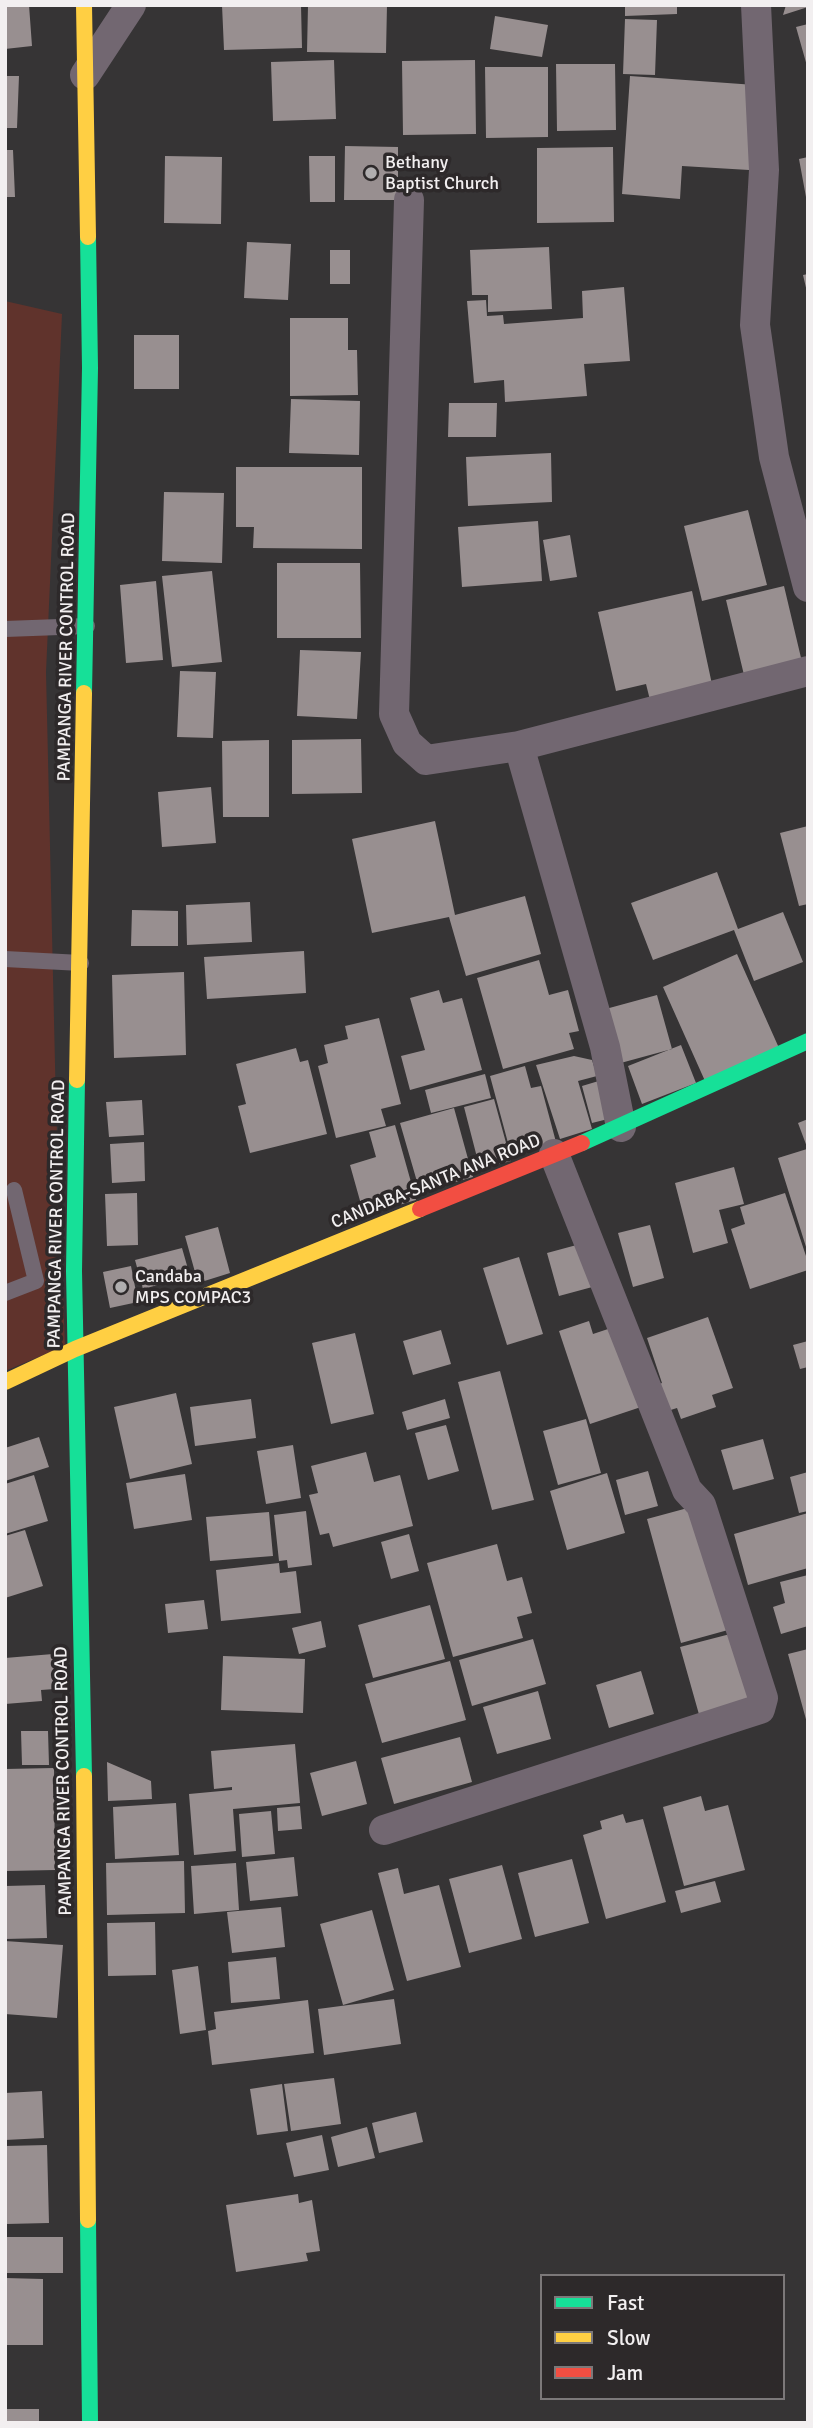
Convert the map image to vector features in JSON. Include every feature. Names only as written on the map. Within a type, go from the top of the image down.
[{"type":"main road","name":"PAMPANGA RIVER CONTROL ROAD","points":[[84,5],[90,368],[81,963],[55,1276],[75,1349],[86,1893],[90,2423]]},
{"type":"main road","name":"CANDABA-SANTA ANA ROAD","points":[[5,1382],[75,1349],[621,1127],[808,1041]]},
{"type":"street","points":[[85,75],[131,5]]},
{"type":"street","points":[[755,5],[764,170],[755,325],[774,457],[808,587]]},
{"type":"street","points":[[410,200],[394,714],[407,743],[426,760],[519,746],[808,671]]},
{"type":"street","points":[[519,746],[605,1047],[621,1127]]},
{"type":"street","points":[[384,1830],[760,1709],[763,1698],[701,1505],[687,1490],[554,1154]]},
{"type":"lane","points":[[5,629],[87,626]]},
{"type":"lane","points":[[5,959],[81,963]]},
{"type":"lane","points":[[5,1293],[55,1276],[13,1191]]},
{"type":"shaded area","points":[[5,301],[62,314],[46,672],[56,1107],[65,1346],[5,1371]]},
{"type":"building","points":[[5,5],[29,5],[32,46],[5,49]]},
{"type":"building","points":[[222,5],[301,5],[302,48],[224,50]]},
{"type":"building","points":[[308,5],[387,5],[386,53],[307,52]]},
{"type":"building","points":[[625,5],[677,5],[677,14],[625,16]]},
{"type":"building","points":[[786,5],[808,5],[808,7],[783,15]]},
{"type":"building","points":[[495,16],[548,25],[542,57],[490,49]]},
{"type":"building","points":[[625,19],[657,20],[655,75],[623,74]]},
{"type":"building","points":[[808,24],[808,66],[807,66],[796,27]]},
{"type":"building","points":[[334,60],[336,119],[273,121],[271,62]]},
{"type":"building","points":[[475,60],[476,134],[403,135],[402,61]]},
{"type":"building","points":[[556,64],[615,64],[616,130],[557,131]]},
{"type":"building","points":[[485,67],[548,67],[548,137],[486,138]]},
{"type":"building","points":[[5,76],[19,76],[17,128],[5,128]]},
{"type":"building","points":[[630,76],[755,85],[749,170],[682,166],[680,199],[622,194]]},
{"type":"building","name":"Bethany Baptist Church","points":[[345,146],[398,147],[398,200],[344,200]]},
{"type":"building","points":[[613,147],[614,222],[537,223],[537,148]]},
{"type":"building","points":[[5,150],[13,150],[15,197],[5,197]]},
{"type":"building","points":[[165,156],[222,157],[221,224],[164,223]]},
{"type":"building","points":[[309,156],[335,156],[335,202],[310,202]]},
{"type":"building","points":[[808,157],[808,197],[806,197],[799,159]]},
{"type":"building","points":[[247,242],[291,244],[288,300],[244,298]]},
{"type":"building","points":[[549,247],[552,309],[488,312],[488,295],[472,295],[470,250]]},
{"type":"building","points":[[330,250],[350,250],[350,284],[330,284]]},
{"type":"building","points":[[808,274],[808,292],[807,292],[803,275]]},
{"type":"building","points":[[624,287],[630,361],[584,364],[587,396],[505,402],[504,380],[474,383],[467,301],[486,300],[487,316],[503,315],[504,324],[583,318],[582,291]]},
{"type":"building","points":[[290,318],[348,318],[348,350],[357,350],[358,395],[290,396]]},
{"type":"building","points":[[134,335],[179,335],[179,389],[134,389]]},
{"type":"building","points":[[291,399],[360,401],[359,455],[289,453]]},
{"type":"building","points":[[449,403],[497,403],[496,437],[448,437]]},
{"type":"building","points":[[551,453],[552,502],[468,506],[466,457]]},
{"type":"building","points":[[236,467],[362,467],[362,549],[253,548],[254,527],[236,527]]},
{"type":"building","points":[[164,492],[224,493],[222,563],[162,561]]},
{"type":"building","points":[[748,510],[767,585],[702,601],[684,526]]},
{"type":"building","points":[[538,521],[542,581],[462,587],[458,527]]},
{"type":"building","points":[[570,535],[577,577],[550,581],[543,540]]},
{"type":"building","points":[[277,563],[360,563],[361,638],[277,638]]},
{"type":"building","points":[[212,571],[222,662],[172,667],[162,576]]},
{"type":"building","points":[[156,581],[163,660],[126,663],[120,585]]},
{"type":"building","points":[[784,586],[802,662],[744,675],[726,600]]},
{"type":"building","points":[[692,591],[713,689],[651,704],[646,684],[616,691],[598,612]]},
{"type":"building","points":[[300,650],[361,652],[357,719],[297,716]]},
{"type":"building","points":[[180,671],[216,672],[213,738],[177,737]]},
{"type":"building","points":[[361,739],[362,793],[292,794],[292,740]]},
{"type":"building","points":[[269,740],[269,817],[223,817],[222,741]]},
{"type":"building","points":[[211,787],[216,843],[162,847],[158,792]]},
{"type":"building","points":[[435,821],[455,915],[525,896],[541,954],[466,976],[449,917],[372,933],[352,839]]},
{"type":"building","points":[[808,826],[808,904],[799,906],[780,833]]},
{"type":"building","points":[[717,872],[738,929],[783,912],[803,962],[754,981],[734,930],[653,960],[631,903]]},
{"type":"building","points":[[250,902],[252,942],[187,945],[186,905]]},
{"type":"building","points":[[132,910],[178,911],[178,946],[131,946]]},
{"type":"building","points":[[304,951],[306,993],[207,999],[204,957]]},
{"type":"building","points":[[737,954],[779,1048],[705,1081],[663,987]]},
{"type":"building","points":[[539,960],[549,995],[568,990],[579,1031],[569,1033],[574,1049],[503,1069],[477,978]]},
{"type":"building","points":[[184,972],[186,1055],[114,1058],[112,975]]},
{"type":"building","points":[[439,990],[443,1003],[462,998],[482,1070],[410,1090],[401,1056],[425,1050],[410,998]]},
{"type":"building","points":[[657,995],[672,1049],[617,1064],[602,1010]]},
{"type":"building","points":[[379,1018],[401,1104],[381,1109],[386,1126],[336,1138],[318,1066],[328,1063],[324,1045],[348,1039],[345,1026]]},
{"type":"building","points":[[681,1045],[696,1083],[642,1104],[628,1066]]},
{"type":"building","points":[[296,1048],[300,1062],[308,1060],[327,1134],[250,1153],[238,1106],[246,1104],[236,1064]]},
{"type":"building","points":[[574,1056],[592,1060],[597,1076],[578,1081],[592,1129],[560,1139],[536,1065]]},
{"type":"building","points":[[525,1066],[531,1088],[541,1086],[556,1142],[511,1154],[490,1076]]},
{"type":"building","points":[[485,1074],[491,1098],[431,1113],[425,1090]]},
{"type":"building","points":[[602,1080],[612,1118],[592,1123],[582,1086]]},
{"type":"building","points":[[494,1099],[511,1161],[480,1169],[464,1107]]},
{"type":"building","points":[[142,1100],[144,1135],[109,1137],[106,1102]]},
{"type":"building","points":[[454,1108],[473,1177],[420,1192],[400,1123]]},
{"type":"building","points":[[808,1119],[808,1147],[807,1147],[798,1123]]},
{"type":"building","points":[[395,1125],[416,1200],[364,1215],[350,1165],[376,1157],[369,1132]]},
{"type":"building","points":[[144,1142],[145,1181],[112,1183],[110,1144]]},
{"type":"building","points":[[807,1149],[808,1152],[807,1250],[778,1158]]},
{"type":"building","points":[[734,1167],[744,1204],[719,1210],[728,1243],[693,1253],[675,1183]]},
{"type":"building","points":[[137,1193],[138,1245],[107,1246],[105,1194]]},
{"type":"building","points":[[785,1193],[808,1262],[808,1270],[750,1289],[731,1229],[745,1224],[740,1207]]},
{"type":"building","points":[[650,1225],[664,1278],[633,1287],[618,1233]]},
{"type":"building","points":[[218,1227],[230,1273],[198,1283],[185,1236]]},
{"type":"building","points":[[584,1243],[596,1286],[559,1296],[547,1253]]},
{"type":"building","points":[[182,1248],[190,1276],[143,1289],[135,1260]]},
{"type":"building","points":[[519,1257],[543,1334],[507,1345],[483,1268]]},
{"type":"building","name":"Candaba MPS COMPAC3","points":[[131,1266],[138,1302],[110,1308],[103,1272]]},
{"type":"building","points":[[708,1317],[733,1388],[712,1395],[716,1407],[681,1419],[677,1408],[661,1413],[652,1387],[662,1383],[647,1338]]},
{"type":"building","points":[[589,1321],[593,1334],[614,1327],[641,1407],[590,1424],[559,1331]]},
{"type":"building","points":[[441,1330],[451,1364],[413,1375],[403,1341]]},
{"type":"building","points":[[355,1333],[374,1414],[331,1424],[312,1343]]},
{"type":"building","points":[[808,1341],[808,1367],[800,1369],[793,1345]]},
{"type":"building","points":[[500,1371],[534,1500],[492,1510],[458,1382]]},
{"type":"building","points":[[176,1393],[192,1464],[130,1479],[114,1407]]},
{"type":"building","points":[[251,1399],[256,1438],[195,1446],[190,1407]]},
{"type":"building","points":[[445,1399],[450,1418],[407,1430],[402,1412]]},
{"type":"building","points":[[586,1419],[601,1473],[558,1485],[543,1431]]},
{"type":"building","points":[[446,1425],[459,1471],[428,1480],[415,1433]]},
{"type":"building","points":[[39,1437],[49,1467],[5,1481],[5,1448]]},
{"type":"building","points":[[763,1439],[774,1479],[733,1490],[721,1450]]},
{"type":"building","points":[[293,1445],[301,1498],[266,1504],[257,1451]]},
{"type":"building","points":[[366,1452],[374,1482],[400,1475],[413,1526],[333,1547],[329,1533],[320,1535],[309,1495],[318,1493],[311,1466]]},
{"type":"building","points":[[648,1471],[658,1506],[625,1515],[616,1480]]},
{"type":"building","points":[[808,1472],[808,1511],[799,1513],[790,1477]]},
{"type":"building","points":[[607,1473],[625,1533],[567,1550],[550,1491]]},
{"type":"building","points":[[185,1474],[192,1520],[134,1529],[126,1483]]},
{"type":"building","points":[[34,1475],[48,1521],[5,1534],[5,1484]]},
{"type":"building","points":[[695,1506],[728,1630],[681,1643],[647,1519]]},
{"type":"building","points":[[306,1511],[312,1565],[288,1568],[287,1560],[279,1561],[274,1515]]},
{"type":"building","points":[[269,1512],[273,1556],[210,1561],[206,1517]]},
{"type":"building","points":[[808,1513],[808,1568],[748,1585],[734,1534]]},
{"type":"building","points":[[25,1530],[43,1586],[5,1598],[5,1536]]},
{"type":"building","points":[[409,1534],[419,1571],[391,1579],[381,1542]]},
{"type":"building","points":[[497,1544],[507,1581],[522,1577],[532,1613],[517,1617],[523,1638],[453,1657],[427,1563]]},
{"type":"building","points":[[279,1563],[280,1573],[296,1571],[301,1613],[221,1621],[216,1570]]},
{"type":"building","points":[[808,1575],[808,1626],[781,1634],[773,1607],[785,1603],[780,1582]]},
{"type":"building","points":[[204,1600],[208,1629],[168,1633],[165,1604]]},
{"type":"building","points":[[430,1605],[445,1659],[373,1678],[358,1625]]},
{"type":"building","points":[[321,1621],[326,1647],[299,1654],[292,1628]]},
{"type":"building","points":[[734,1633],[753,1703],[700,1718],[680,1647]]},
{"type":"building","points":[[533,1639],[546,1684],[472,1706],[459,1660]]},
{"type":"building","points":[[808,1649],[808,1723],[807,1723],[788,1654]]},
{"type":"building","points":[[53,1654],[55,1689],[41,1690],[42,1701],[5,1704],[5,1658]]},
{"type":"building","points":[[223,1656],[305,1659],[303,1713],[221,1710]]},
{"type":"building","points":[[450,1661],[466,1720],[382,1743],[365,1684]]},
{"type":"building","points":[[641,1671],[654,1714],[609,1728],[596,1685]]},
{"type":"building","points":[[538,1691],[551,1739],[497,1754],[483,1707]]},
{"type":"building","points":[[21,1731],[48,1731],[49,1765],[22,1765]]},
{"type":"building","points":[[460,1737],[472,1782],[394,1804],[381,1758]]},
{"type":"building","points":[[295,1744],[300,1803],[233,1809],[236,1851],[194,1855],[189,1794],[232,1790],[232,1787],[214,1789],[211,1751]]},
{"type":"building","points":[[356,1761],[367,1804],[322,1816],[310,1773]]},
{"type":"building","points":[[107,1762],[151,1781],[152,1799],[108,1801]]},
{"type":"building","points":[[54,1768],[55,1870],[5,1871],[5,1769]]},
{"type":"building","points":[[701,1796],[705,1811],[728,1805],[745,1870],[684,1886],[663,1807]]},
{"type":"building","points":[[176,1803],[179,1855],[115,1859],[113,1807]]},
{"type":"building","points":[[300,1806],[302,1829],[278,1831],[277,1808]]},
{"type":"building","points":[[271,1811],[275,1854],[242,1857],[239,1814]]},
{"type":"building","points":[[623,1814],[626,1823],[643,1819],[666,1902],[606,1919],[583,1835],[602,1829],[600,1821]]},
{"type":"building","points":[[294,1857],[298,1896],[250,1901],[246,1862]]},
{"type":"building","points":[[572,1859],[589,1923],[535,1937],[518,1873]]},
{"type":"building","points":[[184,1861],[185,1913],[107,1915],[106,1863]]},
{"type":"building","points":[[236,1863],[239,1910],[194,1914],[191,1866]]},
{"type":"building","points":[[502,1865],[522,1939],[469,1953],[449,1879]]},
{"type":"building","points":[[398,1868],[404,1894],[439,1885],[461,1967],[407,1981],[378,1873]]},
{"type":"building","points":[[715,1881],[721,1902],[681,1913],[675,1891]]},
{"type":"building","points":[[45,1885],[47,1938],[5,1939],[5,1886]]},
{"type":"building","points":[[281,1907],[285,1947],[232,1953],[227,1912]]},
{"type":"building","points":[[372,1910],[394,1990],[343,2005],[320,1924]]},
{"type":"building","points":[[155,1922],[156,1975],[108,1976],[107,1923]]},
{"type":"building","points":[[5,1941],[63,1945],[57,2018],[5,2014]]},
{"type":"building","points":[[276,1957],[280,1999],[231,2003],[228,1962]]},
{"type":"building","points":[[198,1966],[206,2030],[180,2034],[172,1970]]},
{"type":"building","points":[[394,1999],[401,2044],[324,2055],[318,2009]]},
{"type":"building","points":[[308,2000],[314,2053],[212,2065],[208,2031],[216,2029],[214,2012]]},
{"type":"building","points":[[334,2078],[341,2124],[291,2131],[284,2084]]},
{"type":"building","points":[[282,2084],[288,2131],[257,2135],[250,2089]]},
{"type":"building","points":[[42,2091],[44,2138],[5,2140],[5,2093]]},
{"type":"building","points":[[416,2112],[423,2142],[379,2153],[372,2123]]},
{"type":"building","points":[[367,2127],[375,2158],[338,2167],[331,2137]]},
{"type":"building","points":[[322,2135],[329,2170],[294,2177],[286,2143]]},
{"type":"building","points":[[47,2145],[49,2223],[6,2224],[5,2146]]},
{"type":"building","points":[[298,2194],[299,2203],[312,2200],[320,2251],[306,2253],[308,2261],[236,2272],[226,2205]]},
{"type":"building","points":[[5,2237],[63,2237],[63,2273],[5,2273]]},
{"type":"building","points":[[5,2278],[43,2279],[43,2345],[5,2345]]},
{"type":"building","points":[[5,2409],[39,2409],[39,2423],[5,2423]]},
{"type":"traffic: fast","points":[[84,693],[90,368],[88,237]]},
{"type":"traffic: fast","points":[[582,1143],[808,1041]]},
{"type":"traffic: fast","points":[[77,1080],[74,1271],[84,1776]]},
{"type":"traffic: fast","points":[[88,2220],[90,2423]]},
{"type":"traffic: slow","points":[[84,5],[88,237]]},
{"type":"traffic: slow","points":[[77,1080],[84,693]]},
{"type":"traffic: slow","points":[[5,1382],[75,1349],[420,1209]]},
{"type":"traffic: slow","points":[[84,1776],[88,2220]]},
{"type":"traffic: jam","points":[[420,1209],[582,1143]]},
{"type":"place","name":"Bethany Baptist Church","points":[[371,173]]},
{"type":"place","name":"Candaba MPS COMPAC3","points":[[121,1287]]}]
